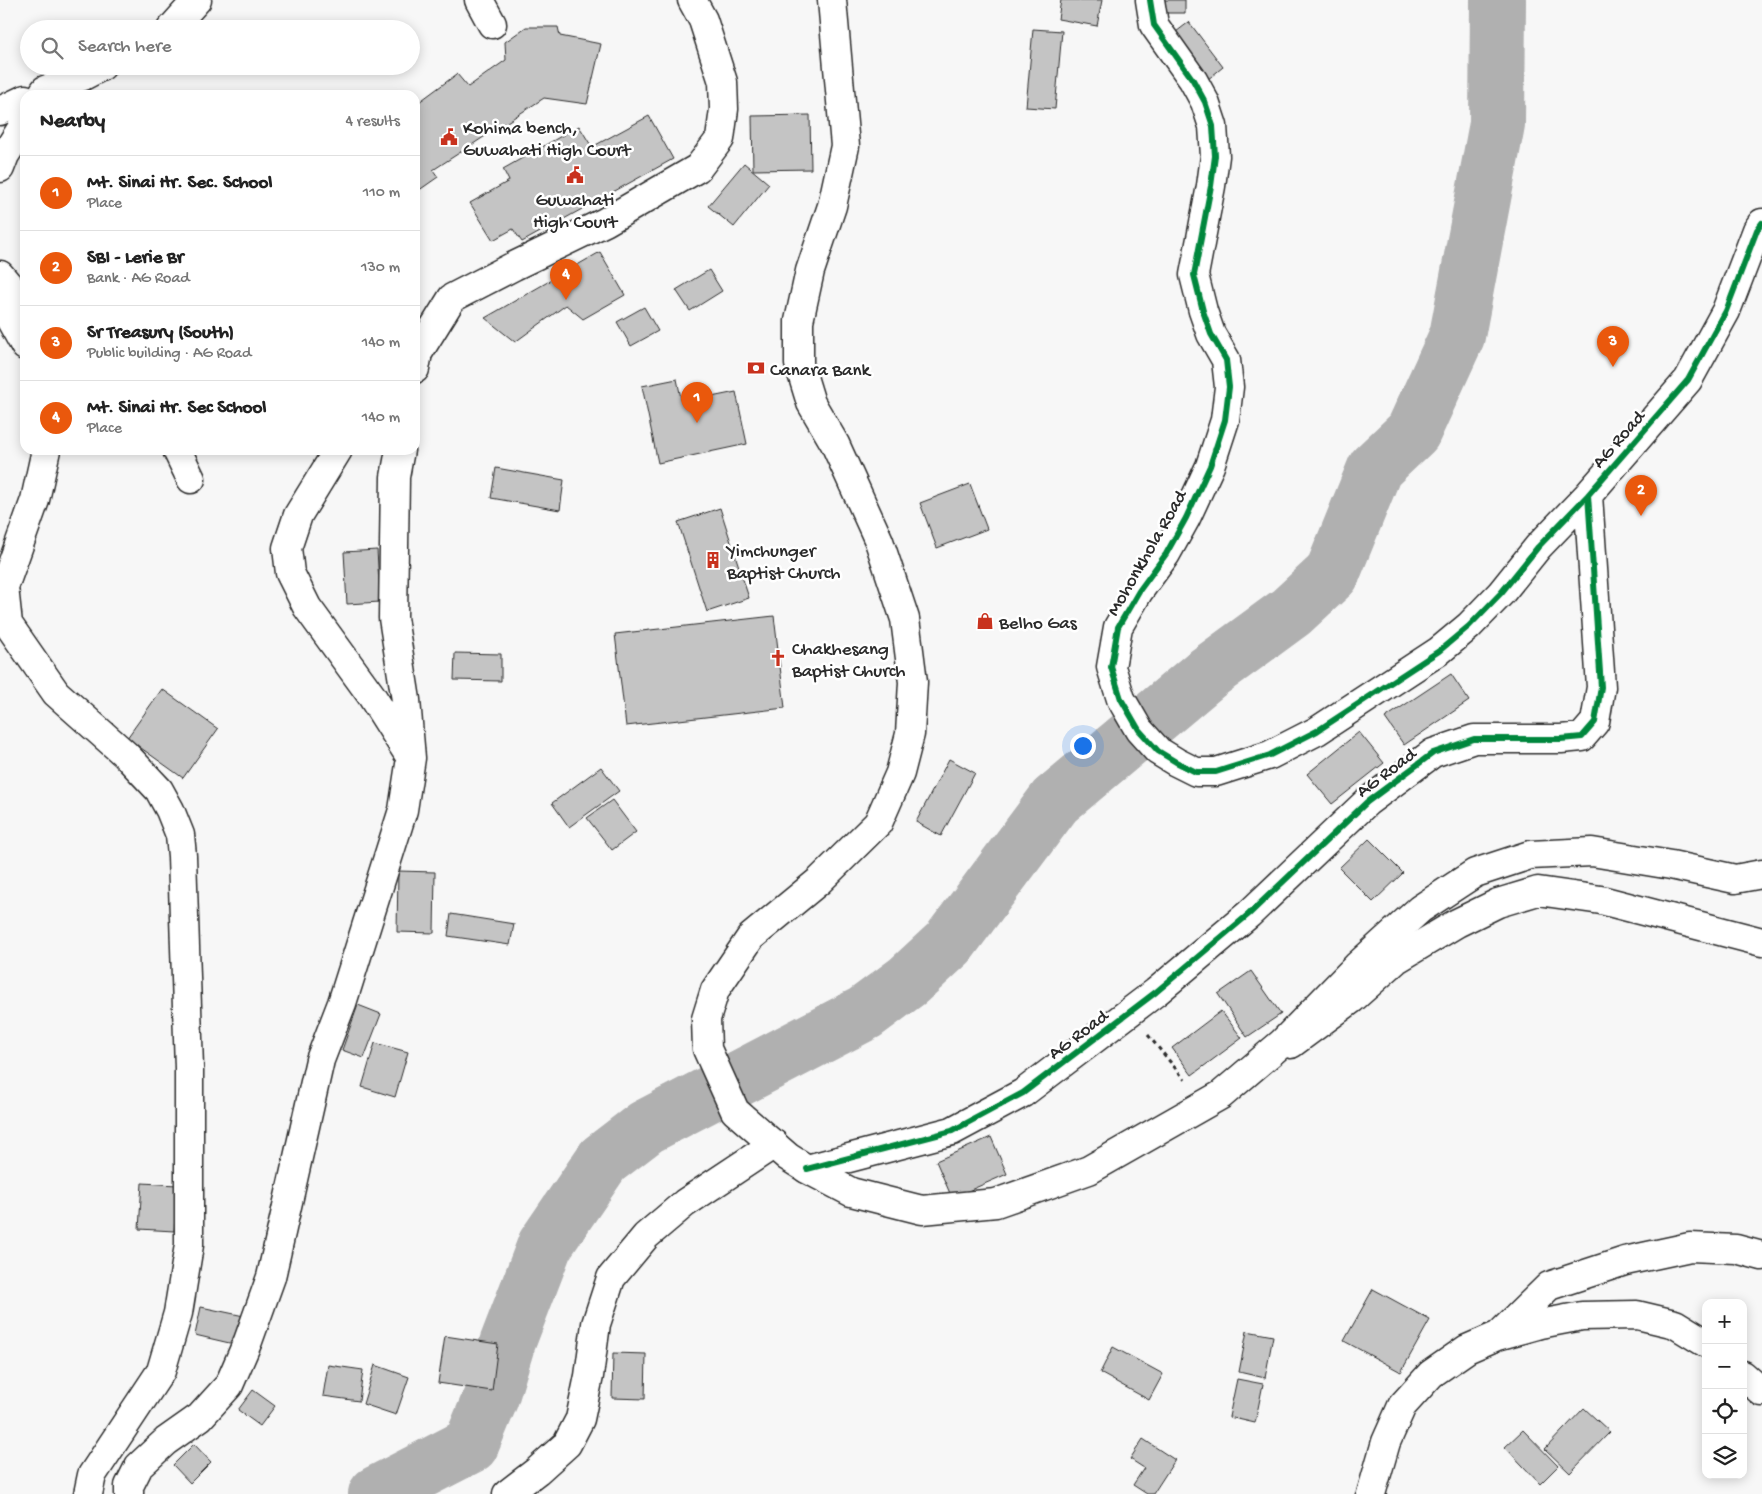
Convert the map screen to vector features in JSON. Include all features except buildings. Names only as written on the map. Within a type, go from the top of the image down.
[{"type":"main road","points":[[180,20],[196,0]]},
{"type":"main road","points":[[479,0],[492,24]]},
{"type":"main road","points":[[420,350],[452,298],[606,222],[698,168],[720,139],[724,110],[723,82],[702,20],[692,0]]},
{"type":"main road","points":[[832,0],[846,146],[832,206],[810,271],[799,321],[799,364],[811,403],[835,444],[879,541],[905,619],[913,682],[910,734],[900,773],[878,823],[820,881],[751,937],[715,990],[706,1019],[707,1049],[735,1111],[788,1157],[851,1192],[922,1210],[996,1203],[1089,1170],[1213,1099],[1352,1000],[1398,959],[1457,923],[1498,903],[1538,891],[1600,900],[1762,942]]},
{"type":"main road","name":"Mohonkhola Road","points":[[1150,0],[1154,25],[1193,80],[1205,102],[1213,126],[1215,156],[1194,275],[1211,334],[1226,360],[1229,387],[1225,420],[1210,466],[1186,518],[1166,554],[1138,591],[1118,627],[1111,667],[1122,699],[1139,730],[1158,751],[1196,772],[1216,772],[1270,755],[1318,731],[1439,651],[1469,626],[1501,593],[1538,547],[1588,495]]},
{"type":"main road","points":[[49,90],[85,75]]},
{"type":"main road","points":[[0,111],[20,102]]},
{"type":"main road","points":[[0,168],[20,131]]},
{"type":"main road","name":"AG Road","points":[[807,1169],[952,1131],[1022,1093],[1156,992],[1249,914],[1367,802],[1433,754],[1474,739],[1561,739],[1582,737],[1595,722],[1600,687],[1588,495],[1688,380],[1726,311],[1757,230],[1762,223]]},
{"type":"main road","points":[[0,275],[20,299]]},
{"type":"main road","points":[[0,301],[20,337]]},
{"type":"main road","points":[[45,455],[35,500],[4,587],[8,624],[56,693],[126,755],[159,790],[170,810],[180,835],[182,856],[189,1068],[189,1245],[178,1313],[161,1371],[92,1475],[88,1494]]},
{"type":"main road","points":[[179,455],[191,479]]},
{"type":"main road","points":[[335,455],[298,515],[287,548],[290,573],[307,607],[371,696],[411,758]]},
{"type":"main road","points":[[130,1494],[129,1486],[139,1466],[166,1441],[200,1417],[229,1385],[248,1340],[271,1277],[320,1060],[342,1003],[403,810],[411,758],[406,700],[393,618],[395,477],[399,455]]},
{"type":"main road","points":[[1213,1099],[1282,1043],[1357,966],[1420,909],[1475,873],[1530,855],[1592,852],[1671,865],[1735,879],[1762,874]]},
{"type":"main road","points":[[506,1494],[537,1471],[567,1444],[580,1419],[589,1376],[596,1324],[611,1278],[646,1236],[684,1203],[774,1144]]},
{"type":"main road","points":[[1497,1336],[1549,1286],[1625,1261],[1690,1247],[1736,1249],[1762,1256]]},
{"type":"main road","points":[[1371,1494],[1386,1442],[1402,1406],[1431,1374],[1466,1349],[1497,1336],[1540,1324],[1582,1316],[1638,1315],[1675,1324],[1702,1341]]},
{"type":"main road","points":[[1747,1379],[1762,1392]]},
{"type":"path","points":[[1130,1012],[1213,1099]]},
{"type":"waterway","points":[[376,1494],[471,1445],[491,1397],[507,1344],[545,1245],[603,1160],[646,1127],[865,1013],[908,981],[949,943],[1055,801],[1205,675],[1291,612],[1332,574],[1375,468],[1413,432],[1457,336],[1497,124],[1498,0]]},
{"type":"cycle path","points":[[1150,0],[1154,25],[1193,80],[1205,102],[1213,126],[1215,156],[1194,275],[1211,334],[1226,360],[1229,387],[1225,420],[1210,466],[1186,518],[1166,554],[1139,591],[1118,627],[1111,667],[1121,699],[1139,730],[1158,751],[1196,772],[1216,772],[1270,755],[1317,731],[1439,651],[1469,626],[1501,593],[1538,547],[1588,495]]},
{"type":"cycle path","points":[[807,1169],[952,1131],[1023,1093],[1156,992],[1249,914],[1367,802],[1433,753],[1474,739],[1561,739],[1582,737],[1595,722],[1601,687],[1588,495],[1688,380],[1726,311],[1757,230],[1762,223]]},
{"type":"place","name":"Kohima bench, Guwahati High Court","points":[[449,137]]},
{"type":"place","name":"Guwahati High Court","points":[[575,175]]},
{"type":"place","name":"Mt. Sinai Hr. Sec School","points":[[566,300]]},
{"type":"place","name":"Sr Treasury (South)","points":[[1613,367]]},
{"type":"place","name":"Canara Bank","points":[[756,368]]},
{"type":"place","name":"Mt. Sinai Hr. Sec. School","points":[[697,423]]},
{"type":"place","name":"SBI - Lerie Br","points":[[1641,516]]},
{"type":"place","name":"Yimchunger Baptist Church","points":[[713,560]]},
{"type":"place","name":"Belho Gas","points":[[985,621]]},
{"type":"place","name":"Chakhesang Baptist Church","points":[[778,658]]}]
